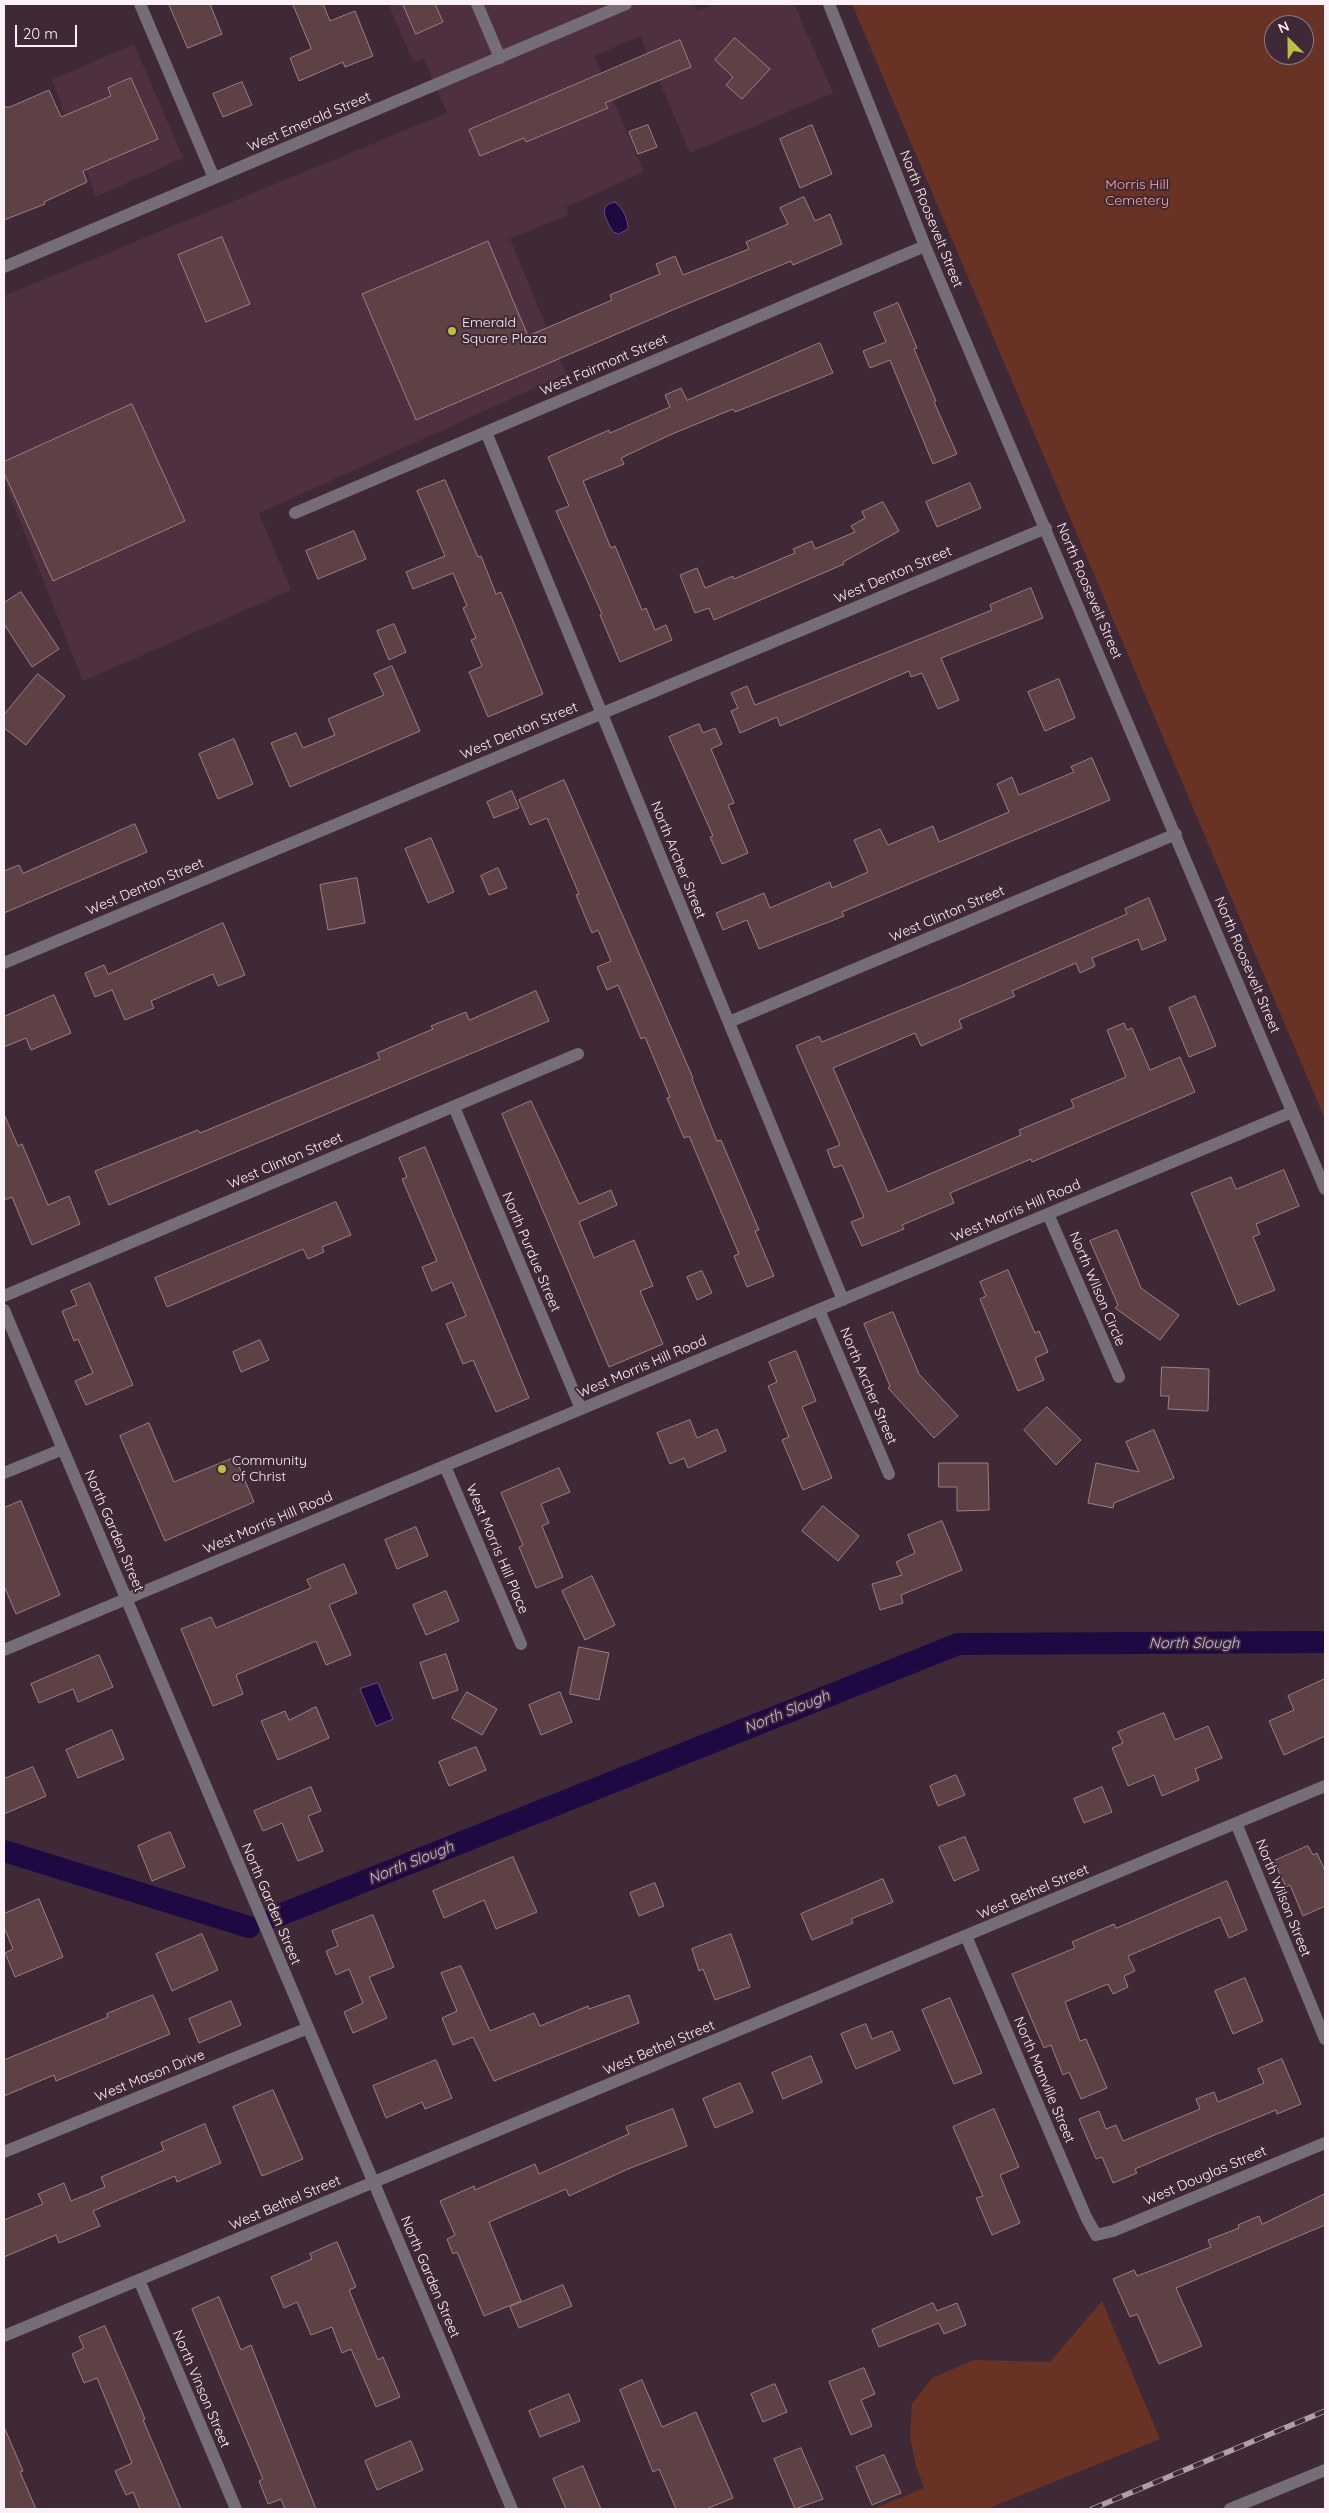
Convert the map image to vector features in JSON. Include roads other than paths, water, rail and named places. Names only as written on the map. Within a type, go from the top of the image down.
[{"type":"street","points":[[140,4],[214,178]]},
{"type":"street","points":[[477,4],[500,58]]},
{"type":"street","name":"West Emerald Street","points":[[4,267],[626,4]]},
{"type":"street","name":"North Roosevelt Street","points":[[829,4],[925,246],[1325,1189]]},
{"type":"street","name":"West Fairmont Street","points":[[295,513],[925,246]]},
{"type":"street","name":"North Archer Street","points":[[486,432],[843,1300]]},
{"type":"street","name":"West Denton Street","points":[[4,963],[1046,528]]},
{"type":"street","name":"West Clinton Street","points":[[729,1022],[1176,834]]},
{"type":"street","name":"West Clinton Street","points":[[4,1296],[578,1054]]},
{"type":"street","name":"North Purdue Street","points":[[454,1107],[581,1409]]},
{"type":"street","name":"West Morris Hill Road","points":[[4,1650],[1292,1112]]},
{"type":"street","name":"North Wilson Circle","points":[[1048,1214],[1118,1377]]},
{"type":"street","name":"North Garden Street","points":[[4,1310],[512,2509]]},
{"type":"street","name":"North Archer Street","points":[[819,1310],[889,1474]]},
{"type":"street","points":[[4,1473],[62,1448]]},
{"type":"street","name":"West Morris Hill Place","points":[[445,1466],[521,1644]]},
{"type":"street","name":"West Bethel Street","points":[[4,2336],[1325,1786]]},
{"type":"street","name":"North Wilson Street","points":[[1236,1823],[1325,2039]]},
{"type":"street","name":"North Manville Street","points":[[966,1936],[1086,2217],[1096,2235]]},
{"type":"street","name":"West Mason Drive","points":[[4,2152],[308,2028]]},
{"type":"street","name":"West Douglas Street","points":[[1096,2235],[1112,2231],[1325,2142]]},
{"type":"street","name":"North Vinson Street","points":[[139,2280],[236,2509]]},
{"type":"street","points":[[1230,2509],[1325,2470]]},
{"type":"waterway","name":"North Slough","points":[[275,1917],[958,1644],[1325,1642]]},
{"type":"waterway","name":"North Slough","points":[[4,1851],[249,1927]]},
{"type":"railway","points":[[1092,2509],[1325,2411]]},
{"type":"place","name":"Emerald Square Plaza","points":[[452,331]]},
{"type":"place","name":"Community of Christ","points":[[222,1469]]},
{"type":"park label","name":"Morris Hill Cemetery","points":[[1137,194]]}]
